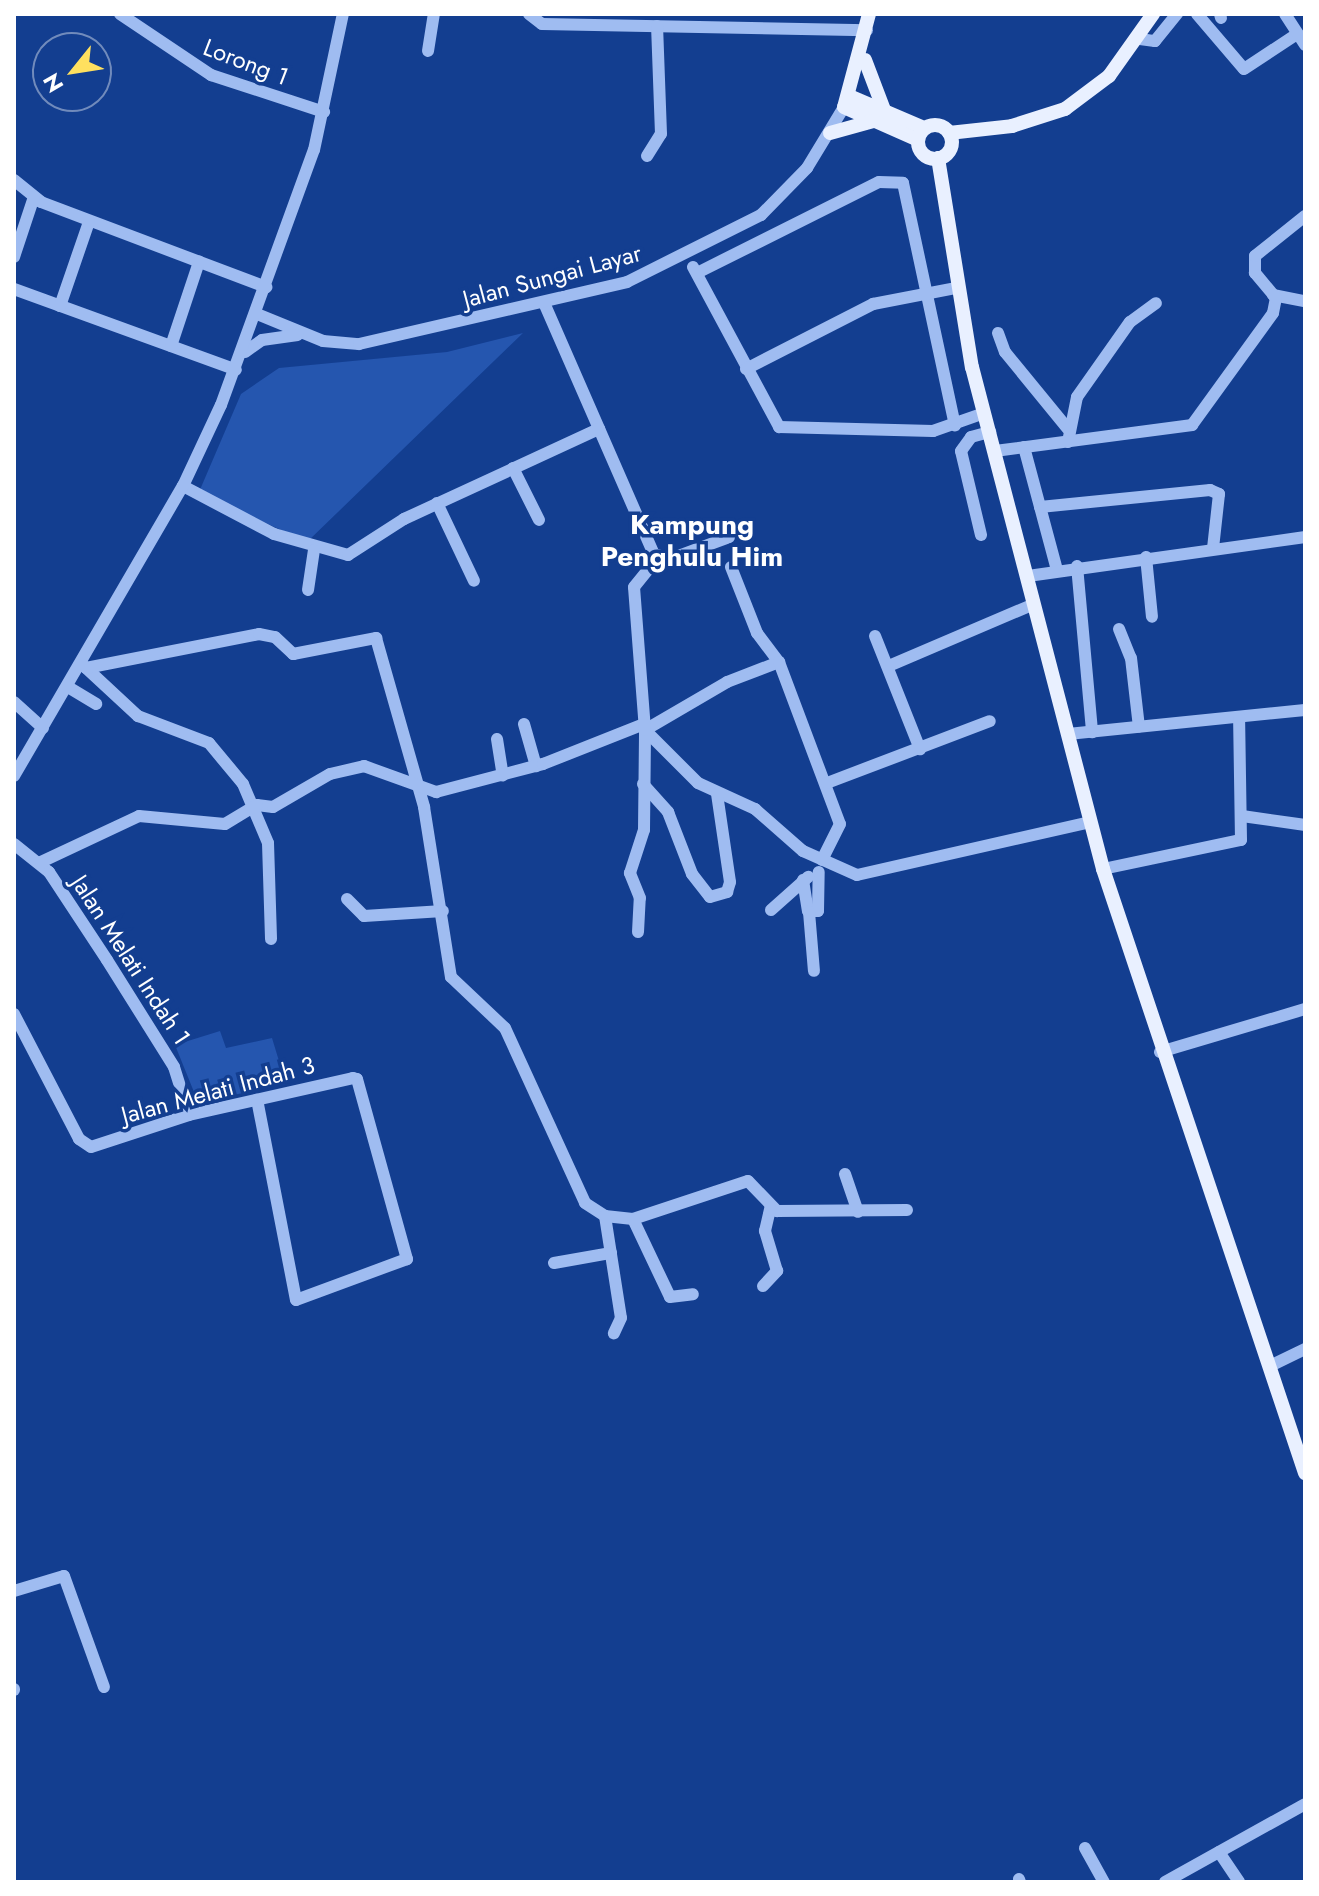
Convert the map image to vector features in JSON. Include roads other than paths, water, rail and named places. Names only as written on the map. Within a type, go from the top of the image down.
[{"type":"main road","name":"Jalan Sungai Layar","points":[[846,101],[864,51],[869,14]]},
{"type":"main road","points":[[846,101],[921,134],[940,126],[949,133],[1012,126],[1065,109],[1109,76],[1140,39],[1153,14]]},
{"type":"main road","points":[[864,51],[870,88],[881,116]]},
{"type":"main road","points":[[830,133],[881,116]]},
{"type":"main road","points":[[921,134],[923,154],[938,158],[949,151],[949,133]]},
{"type":"main road","points":[[938,158],[956,288],[984,413],[1103,869],[1160,1052],[1272,1365],[1305,1473]]},
{"type":"street","name":"Lorong 1","points":[[120,14],[201,71],[324,112]]},
{"type":"street","points":[[14,776],[84,666],[183,486],[243,354],[324,112],[343,14]]},
{"type":"street","points":[[428,51],[434,14]]},
{"type":"street","points":[[529,14],[542,24],[657,26],[691,20],[867,30]]},
{"type":"street","points":[[1140,39],[1155,41],[1177,14]]},
{"type":"street","points":[[1197,14],[1244,69],[1301,39],[1285,14]]},
{"type":"street","points":[[647,156],[661,134],[657,26]]},
{"type":"street","name":"Jalan Sungai Layar","points":[[257,314],[305,335],[359,344],[545,305],[688,256],[761,215],[830,133],[846,101]]},
{"type":"street","points":[[697,273],[891,179],[909,189],[955,425]]},
{"type":"street","points":[[14,180],[34,197],[89,222],[266,287]]},
{"type":"street","points":[[14,257],[34,197]]},
{"type":"street","points":[[995,451],[1068,435],[1192,425],[1273,313],[1273,295],[1255,273],[1255,256],[1305,216]]},
{"type":"street","points":[[60,306],[89,222]]},
{"type":"street","points":[[688,256],[774,423],[786,429],[955,425],[984,413]]},
{"type":"street","points":[[171,346],[199,262]]},
{"type":"street","points":[[746,369],[873,304],[956,288]]},
{"type":"street","points":[[14,289],[236,370]]},
{"type":"street","points":[[1273,295],[1305,301]]},
{"type":"street","points":[[1068,435],[1077,397],[1130,322],[1156,303]]},
{"type":"street","points":[[545,305],[658,557]]},
{"type":"street","points":[[998,333],[1005,352],[1068,435]]},
{"type":"street","points":[[243,354],[262,340],[305,335]]},
{"type":"street","points":[[183,486],[314,550],[359,553],[390,527],[599,429]]},
{"type":"street","points":[[981,535],[961,451],[963,443],[990,432]]},
{"type":"street","points":[[1024,447],[1057,570]]},
{"type":"street","points":[[513,468],[539,520]]},
{"type":"street","points":[[1040,507],[1210,490],[1219,494],[1213,548]]},
{"type":"street","points":[[437,503],[474,581]]},
{"type":"street","points":[[638,932],[640,898],[630,873],[644,830],[644,727],[634,587],[658,557],[729,537]]},
{"type":"street","points":[[1028,576],[1077,566],[1305,537]]},
{"type":"street","points":[[308,590],[314,550]]},
{"type":"street","points":[[1146,557],[1152,617]]},
{"type":"street","points":[[1077,566],[1092,732]]},
{"type":"street","points":[[731,567],[757,633],[779,662],[827,783],[840,831],[825,866],[819,910],[809,912]]},
{"type":"street","points":[[891,665],[1034,604]]},
{"type":"street","points":[[1119,629],[1131,658],[1139,727]]},
{"type":"street","points":[[84,666],[259,634],[275,637],[293,654],[376,638],[420,791],[455,985],[505,1028],[569,1182],[605,1216],[633,1219],[742,1181],[754,1184],[770,1209],[765,1231],[777,1271],[763,1286]]},
{"type":"street","points":[[875,636],[891,665],[920,749]]},
{"type":"street","points":[[41,862],[139,816],[225,824],[257,805],[273,807],[330,774],[364,766],[420,791],[503,776],[644,727],[727,682],[779,662]]},
{"type":"street","points":[[84,666],[138,716],[209,743],[257,805],[270,855],[271,939]]},
{"type":"street","points":[[68,687],[96,704]]},
{"type":"street","points":[[14,702],[43,728]]},
{"type":"street","points":[[1068,734],[1305,710]]},
{"type":"street","points":[[1103,869],[1214,841],[1235,843],[1243,823],[1239,717]]},
{"type":"street","points":[[827,783],[990,721]]},
{"type":"street","points":[[524,724],[536,766]]},
{"type":"street","points":[[644,727],[672,763],[717,794],[755,809],[825,866],[869,874],[1091,822]]},
{"type":"street","points":[[497,739],[503,776]]},
{"type":"street","points":[[643,784],[668,812],[692,874],[710,897],[727,892],[730,882],[717,794]]},
{"type":"street","points":[[1243,823],[1305,825]]},
{"type":"street","name":"Jalan Melati Indah 1","points":[[14,844],[41,862],[170,1060],[189,1115]]},
{"type":"street","points":[[771,910],[803,880],[825,866]]},
{"type":"street","points":[[803,880],[814,971]]},
{"type":"street","points":[[347,899],[364,916],[443,911]]},
{"type":"street","points":[[1160,1052],[1305,1009]]},
{"type":"street","name":"Jalan Melati Indah 3","points":[[14,1014],[79,1139],[91,1147],[189,1115],[257,1100],[357,1079],[408,1254],[402,1263],[296,1300],[257,1100]]},
{"type":"street","points":[[845,1174],[858,1212]]},
{"type":"street","points":[[770,1209],[907,1210]]},
{"type":"street","points":[[605,1216],[621,1318],[614,1333]]},
{"type":"street","points":[[633,1219],[670,1297],[693,1294]]},
{"type":"street","points":[[554,1263],[611,1253]]},
{"type":"street","points":[[1272,1365],[1305,1349]]},
{"type":"street","points":[[14,1591],[64,1576],[104,1687]]},
{"type":"street","points":[[1165,1882],[1305,1804]]},
{"type":"street","points":[[1085,1848],[1104,1882]]},
{"type":"street","points":[[1219,1852],[1239,1882]]},
{"type":"district","name":"Kampung Penghulu Him","points":[[692,541]]}]
